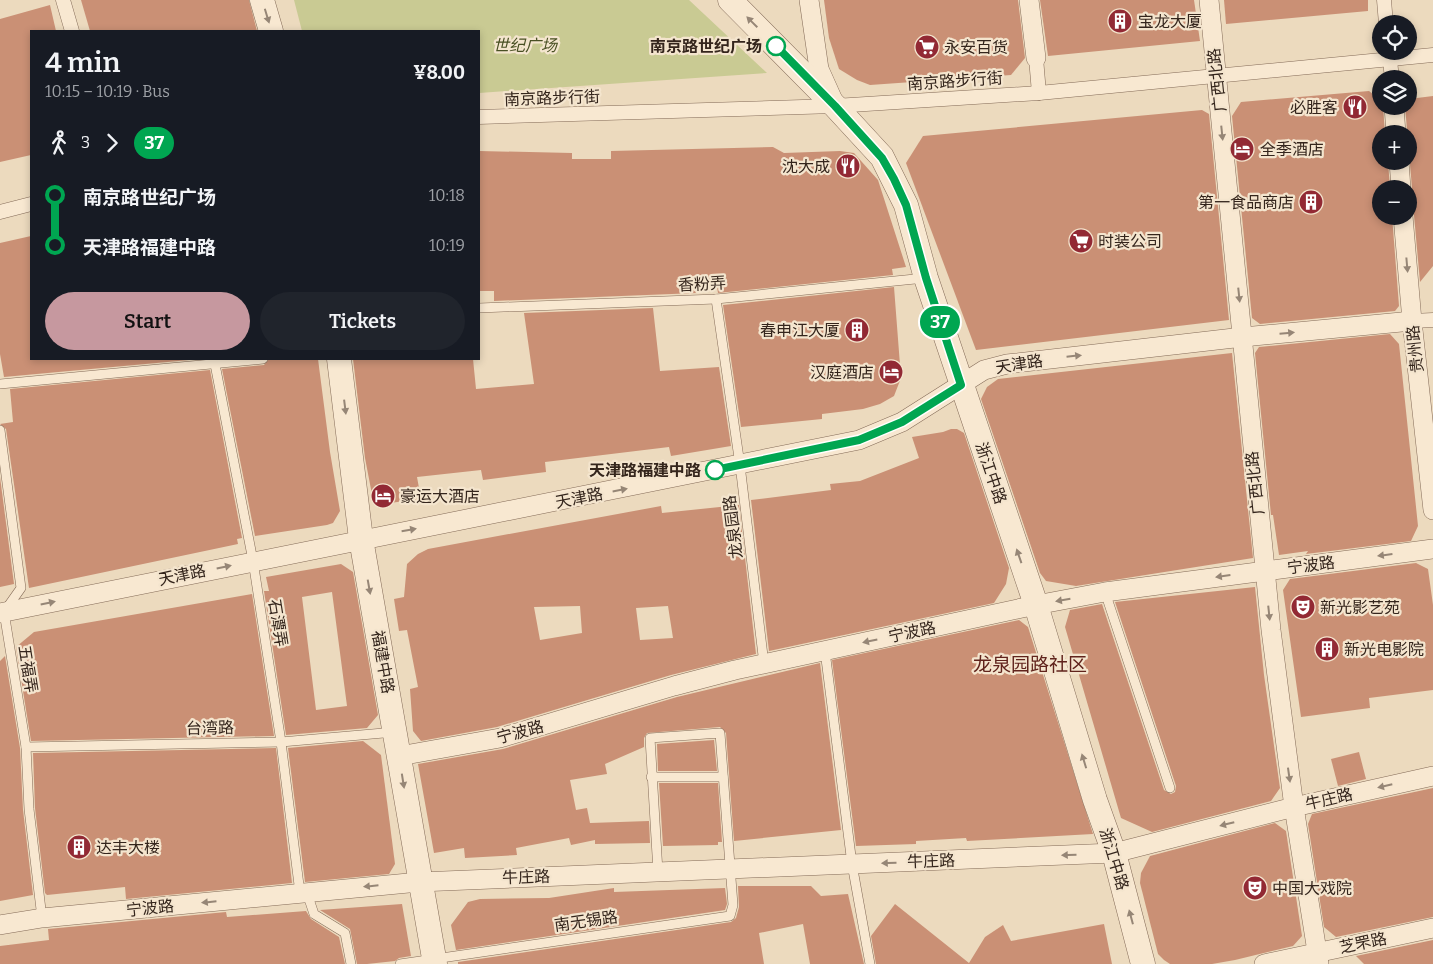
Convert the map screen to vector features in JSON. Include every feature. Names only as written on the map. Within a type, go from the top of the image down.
[{"type":"street","points":[[63,0],[72,30]]},
{"type":"street","points":[[262,0],[271,30]]},
{"type":"street","points":[[730,0],[835,106]]},
{"type":"street","name":"浙江中路","points":[[809,0],[819,69],[835,106],[882,158],[906,205],[926,278],[1036,605],[1095,800],[1114,853],[1143,964]]},
{"type":"street","points":[[1029,0],[1039,93]]},
{"type":"street","name":"广西北路","points":[[1209,0],[1243,337],[1246,402],[1264,570],[1294,807],[1318,958]]},
{"type":"street","points":[[1384,0],[1385,15]]},
{"type":"street","name":"南京路步行街","points":[[1417,55],[1433,55]]},
{"type":"street","name":"南京路步行街","points":[[480,117],[835,106],[1039,93],[1372,57]]},
{"type":"street","points":[[0,212],[30,204]]},
{"type":"street","name":"贵州路","points":[[1404,225],[1412,321],[1433,510]]},
{"type":"street","points":[[1412,321],[1433,320]]},
{"type":"street","name":"天津路","points":[[2,613],[859,440],[902,422],[984,370],[1007,364],[1243,337],[1412,321]]},
{"type":"street","name":"福建中路","points":[[339,360],[361,539],[434,962]]},
{"type":"street","name":"宁波路","points":[[399,756],[500,738],[674,686],[764,664],[1036,605],[1105,592],[1433,549]]},
{"type":"street","name":"牛庄路","points":[[419,882],[1114,853],[1294,807],[1433,776]]},
{"type":"street","name":"宁波路","points":[[0,924],[42,918],[419,882]]},
{"type":"street","name":"芝罘路","points":[[1264,964],[1318,958],[1433,928]]},
{"type":"lane","name":"香粉弄","points":[[480,308],[716,298],[926,278]]},
{"type":"lane","name":"龙泉园路","points":[[716,298],[740,465],[764,664]]},
{"type":"lane","points":[[0,384],[247,360]]},
{"type":"lane","name":"石潭弄","points":[[214,362],[253,561],[304,893],[314,914],[346,933],[351,964]]},
{"type":"lane","points":[[0,430],[21,588],[2,613]]},
{"type":"lane","points":[[1105,592],[1170,788]]},
{"type":"lane","name":"五福弄","points":[[2,613],[26,747],[29,809],[42,918]]},
{"type":"lane","points":[[825,651],[852,864],[870,964]]},
{"type":"lane","name":"台湾路","points":[[26,747],[281,742],[395,732]]},
{"type":"lane","points":[[658,872],[650,738],[720,733],[731,869]]},
{"type":"lane","points":[[651,777],[724,776]]},
{"type":"lane","name":"南无锡路","points":[[400,964],[434,962],[730,916],[733,906],[731,869]]},
{"type":"green space","name":"世纪广场","points":[[294,0],[689,0],[767,73],[480,93],[480,30],[302,30]]},
{"type":"building","points":[[81,0],[249,0],[257,30],[90,30]]},
{"type":"building","name":"永安百货","points":[[824,0],[1018,0],[1025,58],[1011,75],[870,85],[857,80],[839,69],[829,38]]},
{"type":"building","name":"宝龙大厦","points":[[1040,0],[1194,0],[1200,41],[1048,56]]},
{"type":"building","points":[[1224,0],[1368,0],[1368,11],[1226,24]]},
{"type":"building","points":[[50,5],[56,30],[30,30],[30,155],[0,162],[0,19]]},
{"type":"building","name":"第一食品商店","points":[[1369,91],[1372,94],[1372,115],[1384,115],[1384,125],[1372,125],[1372,170],[1389,170],[1389,180],[1372,180],[1372,225],[1393,225],[1399,306],[1395,311],[1260,324],[1252,318],[1232,116],[1241,102]]},
{"type":"building","points":[[1433,96],[1433,266],[1420,282],[1415,225],[1417,225],[1417,180],[1411,180],[1410,170],[1417,170],[1417,125],[1407,125],[1406,115],[1417,115],[1417,98]]},
{"type":"building","name":"时装公司","points":[[1202,110],[1209,114],[1229,320],[976,350],[906,163],[923,136]]},
{"type":"building","points":[[773,147],[784,153],[840,151],[854,153],[878,180],[906,267],[892,269],[893,275],[718,293],[716,281],[697,293],[494,301],[494,291],[480,291],[480,151],[572,153],[572,159],[611,159],[611,151]]},
{"type":"building","points":[[30,236],[30,360],[189,360],[4,377],[0,354],[0,243]]},
{"type":"building","points":[[894,287],[901,378],[894,396],[880,404],[863,409],[822,414],[822,419],[741,427],[723,305]]},
{"type":"building","points":[[653,308],[660,371],[719,367],[731,446],[671,456],[669,447],[545,462],[546,472],[483,480],[481,470],[417,477],[421,499],[374,505],[365,458],[353,360],[473,360],[476,389],[534,384],[524,313]]},
{"type":"building","points":[[1390,334],[1399,344],[1418,526],[1411,541],[1306,554],[1308,551],[1279,555],[1273,515],[1271,515],[1255,353],[1259,347]]},
{"type":"building","points":[[1232,353],[1253,558],[1076,586],[1046,581],[1040,573],[981,399],[987,387],[998,379]]},
{"type":"building","points":[[268,360],[318,360],[340,511],[333,523],[255,536],[222,369],[264,365]]},
{"type":"building","points":[[210,370],[242,538],[237,539],[238,544],[29,588],[6,429],[0,424],[13,422],[10,389]]},
{"type":"building","points":[[957,429],[964,433],[1009,568],[1006,584],[994,603],[769,651],[751,500],[831,490],[830,484],[860,481],[919,458],[912,437]]},
{"type":"building","points":[[0,477],[14,584],[0,587]]},
{"type":"building","points":[[739,505],[756,654],[671,675],[497,727],[421,741],[413,731],[410,689],[418,687],[407,630],[399,631],[394,599],[404,597],[407,564],[418,554],[428,549],[661,506],[662,513]],"holes":[[[580,606],[582,633],[540,640],[534,607]],[[668,606],[673,638],[640,640],[636,608]]]},
{"type":"building","points":[[1416,563],[1428,569],[1433,605],[1433,690],[1369,698],[1370,708],[1301,717],[1283,590],[1290,579]]},
{"type":"building","points":[[341,564],[353,572],[378,715],[367,728],[286,735],[264,591],[269,591],[266,577]],"holes":[[[332,592],[347,706],[316,710],[302,597]]]},
{"type":"building","points":[[1255,587],[1264,675],[1280,788],[1271,801],[1152,832],[1121,818],[1065,627],[1070,610],[1102,604],[1164,790],[1171,794],[1175,792],[1176,786],[1115,602]]},
{"type":"building","points":[[252,594],[274,736],[31,741],[16,647],[34,632]]},
{"type":"building","points":[[1019,620],[1028,627],[1093,834],[967,841],[966,838],[916,841],[916,844],[856,846],[832,660]]},
{"type":"building","points":[[5,656],[20,748],[23,810],[33,895],[0,901],[0,661]]},
{"type":"building","points":[[820,663],[841,830],[734,841],[726,733],[720,727],[647,733],[644,738],[644,747],[605,764],[607,774],[570,780],[576,810],[587,808],[590,823],[649,821],[650,843],[595,844],[595,840],[571,845],[569,838],[516,848],[517,855],[465,858],[464,848],[434,853],[418,764],[503,749],[677,697]]},
{"type":"building","points":[[714,740],[717,771],[658,771],[657,744]]},
{"type":"building","points":[[363,741],[381,755],[395,864],[389,874],[305,882],[288,748]]},
{"type":"building","points":[[276,748],[292,883],[126,899],[125,887],[47,895],[45,893],[35,808],[33,753]]},
{"type":"building","points":[[1359,752],[1366,779],[1338,786],[1331,759]]},
{"type":"building","points":[[659,783],[718,783],[722,842],[718,842],[718,845],[663,846]]},
{"type":"building","points":[[1433,788],[1433,917],[1336,937],[1324,927],[1308,824],[1312,814]]},
{"type":"building","points":[[1275,823],[1286,831],[1302,936],[1293,946],[1212,964],[1170,964],[1164,960],[1158,954],[1140,883],[1141,873],[1150,856]]},
{"type":"building","points":[[738,886],[811,886],[821,896],[848,894],[864,964],[810,964],[803,924],[759,933],[764,964],[458,964],[458,962],[731,922],[736,918],[739,907]]},
{"type":"building","points":[[614,888],[614,892],[725,888],[727,904],[725,910],[456,950],[451,925],[468,902],[480,899],[549,898]]},
{"type":"building","points":[[402,904],[411,956],[399,958],[395,961],[367,964],[357,964],[350,929],[320,910]]},
{"type":"building","points":[[895,904],[969,963],[985,937],[1003,925],[1011,941],[1104,924],[1112,964],[876,964],[871,936]]},
{"type":"building","points":[[306,911],[311,919],[339,937],[345,964],[0,964],[0,946],[49,940],[48,929],[226,912],[227,917]]},
{"type":"building","points":[[1433,940],[1433,964],[1364,964],[1356,956]]},
{"type":"bus line","name":"37","points":[[715,470],[859,440],[902,422],[928,408],[961,385],[926,278],[906,205],[894,179],[882,158],[835,106],[776,46]]},
{"type":"place","name":"宝龙大厦","points":[[1120,21]]},
{"type":"place","name":"南京路世纪广场","points":[[776,46]]},
{"type":"place","name":"永安百货","points":[[927,47]]},
{"type":"place","name":"必胜客","points":[[1355,107]]},
{"type":"place","name":"全季酒店","points":[[1242,149]]},
{"type":"place","name":"沈大成","points":[[848,166]]},
{"type":"place","name":"第一食品商店","points":[[1311,202]]},
{"type":"place","name":"时装公司","points":[[1081,241]]},
{"type":"place","name":"春申江大厦","points":[[857,330]]},
{"type":"place","name":"汉庭酒店","points":[[891,372]]},
{"type":"place","name":"天津路福建中路","points":[[715,470]]},
{"type":"place","name":"豪运大酒店","points":[[383,496]]},
{"type":"place","name":"新光影艺苑","points":[[1303,607]]},
{"type":"place","name":"新光电影院","points":[[1327,649]]},
{"type":"place","name":"达丰大楼","points":[[79,847]]},
{"type":"place","name":"中国大戏院","points":[[1255,888]]},
{"type":"district","name":"龙泉园路社区","points":[[1030,664]]}]
